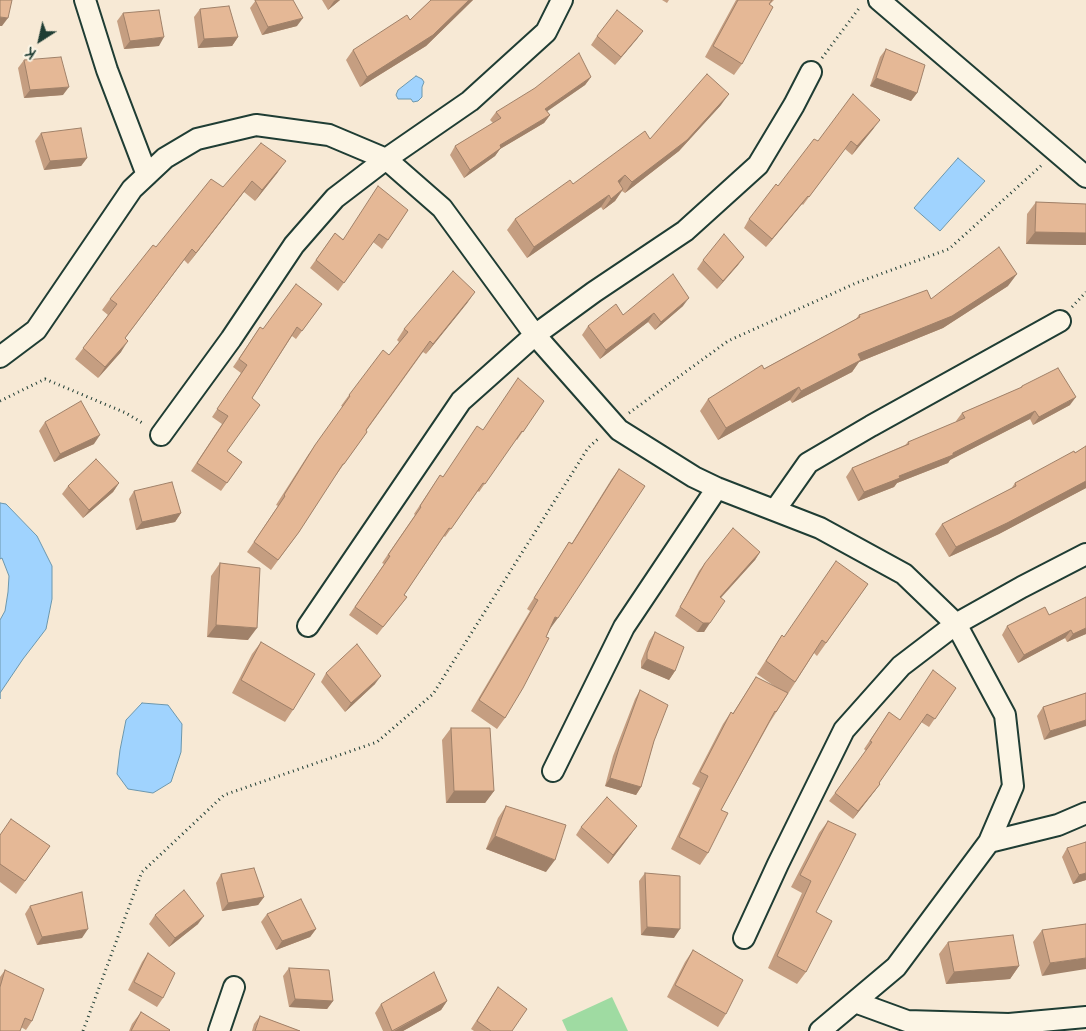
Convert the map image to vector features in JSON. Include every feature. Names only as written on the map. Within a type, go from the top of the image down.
[{"type":"lane","points":[[85,0],[107,70],[147,175]]},
{"type":"lane","points":[[161,435],[231,339],[294,245],[335,198],[386,158],[470,101],[546,32],[562,0]]},
{"type":"lane","points":[[879,0],[1086,177]]},
{"type":"lane","points":[[308,626],[461,401],[535,335],[594,292],[685,231],[758,165],[811,72]]},
{"type":"lane","points":[[0,357],[36,330],[132,189],[165,158],[197,139],[256,125],[329,135],[386,158],[442,208],[535,335],[619,430],[694,477],[716,488],[820,528],[904,574],[956,624],[1005,715],[1013,786],[989,842],[896,967],[820,1031]]},
{"type":"lane","points":[[775,510],[808,463],[870,426],[1060,321]]},
{"type":"lane","points":[[553,771],[624,627],[716,488]]},
{"type":"lane","points":[[744,938],[844,730],[901,666],[956,624],[1086,554]]},
{"type":"lane","points":[[989,842],[1058,825],[1086,813]]},
{"type":"lane","points":[[219,1031],[234,987]]},
{"type":"lane","points":[[855,1002],[907,1021],[1009,1024],[1086,1017]]},
{"type":"path","points":[[811,72],[866,0]]},
{"type":"path","points":[[83,1031],[142,872],[224,795],[377,742],[433,694],[588,448],[613,424],[728,341],[856,283],[949,249],[1056,152]]},
{"type":"path","points":[[0,401],[46,379],[126,413],[161,435]]},
{"type":"green space","points":[[612,997],[628,1031],[567,1031],[562,1020]]},
{"type":"water","points":[[416,76],[424,82],[422,97],[418,101],[413,102],[411,99],[398,99],[396,95],[398,90]]},
{"type":"water","points":[[958,158],[985,181],[940,231],[914,208]]},
{"type":"water","points":[[0,503],[6,504],[37,536],[52,566],[52,599],[46,629],[0,693],[0,620],[5,611],[9,576],[2,558],[0,559]]},
{"type":"water","points":[[142,703],[168,705],[182,724],[181,752],[171,782],[153,793],[128,789],[117,774],[126,720]]},
{"type":"building","points":[[0,0],[12,0],[8,18],[0,17]]},
{"type":"building","points":[[255,0],[293,0],[303,18],[268,27]]},
{"type":"building","points":[[431,0],[469,0],[433,35],[367,77],[353,50],[407,15],[410,20]]},
{"type":"building","points":[[738,0],[772,0],[769,4],[773,7],[742,64],[713,46]]},
{"type":"building","points":[[229,6],[238,37],[204,39],[200,9]]},
{"type":"building","points":[[159,10],[164,37],[130,41],[123,13]]},
{"type":"building","points":[[617,10],[643,31],[621,57],[597,36]]},
{"type":"building","points":[[886,49],[925,65],[917,93],[876,78]]},
{"type":"building","points":[[579,53],[591,77],[545,109],[550,115],[500,145],[501,148],[470,170],[455,146],[501,118],[496,112],[535,88]]},
{"type":"building","points":[[61,57],[69,87],[30,90],[24,60]]},
{"type":"building","points":[[707,74],[729,94],[687,140],[632,182],[625,175],[618,181],[623,189],[611,199],[609,195],[534,247],[515,219],[570,180],[573,184],[645,131],[650,139]]},
{"type":"building","points":[[853,94],[880,120],[857,146],[851,141],[809,197],[772,239],[749,219],[776,184],[778,186],[814,139],[818,141]]},
{"type":"building","points":[[81,128],[87,158],[50,161],[41,133]]},
{"type":"building","points":[[261,143],[286,161],[262,190],[252,181],[196,253],[192,249],[125,338],[128,341],[105,367],[83,348],[117,304],[110,299],[153,245],[156,247],[211,179],[223,187]]},
{"type":"building","points":[[378,186],[408,210],[388,240],[379,234],[344,283],[316,260],[335,233],[343,240]]},
{"type":"building","points":[[1036,202],[1086,204],[1086,233],[1035,232]]},
{"type":"building","points":[[724,234],[744,257],[723,281],[703,260]]},
{"type":"building","points":[[999,247],[1017,274],[952,316],[858,354],[861,360],[801,391],[799,387],[726,428],[708,399],[762,365],[764,369],[860,317],[859,315],[927,290],[931,299]]},
{"type":"building","points":[[453,271],[475,292],[433,344],[430,341],[366,430],[367,432],[278,560],[254,542],[349,395],[383,350],[389,355],[408,332],[404,329]]},
{"type":"building","points":[[673,274],[689,298],[661,322],[654,313],[606,350],[588,326],[616,304],[623,315]]},
{"type":"building","points":[[296,284],[322,304],[302,331],[297,327],[252,398],[260,405],[227,451],[242,462],[227,483],[197,463],[228,416],[217,409],[247,365],[239,359],[260,327],[263,329]]},
{"type":"building","points":[[1058,368],[1076,397],[1039,417],[1035,411],[953,453],[953,455],[864,492],[852,468],[965,418],[962,413],[1022,387]]},
{"type":"building","points":[[518,378],[544,401],[485,484],[483,483],[451,529],[449,528],[404,595],[407,597],[383,627],[355,607],[390,556],[388,555],[421,507],[440,475],[443,477],[477,426],[483,430]]},
{"type":"building","points":[[81,401],[100,435],[60,454],[45,422]]},
{"type":"building","points":[[1086,446],[1086,481],[1007,523],[956,547],[942,524],[1016,486],[1015,483]]},
{"type":"building","points":[[96,459],[119,483],[89,510],[68,486]]},
{"type":"building","points":[[619,469],[645,486],[558,618],[555,617],[546,637],[549,638],[505,718],[479,700],[538,600],[534,598],[569,542],[572,544]]},
{"type":"building","points":[[172,482],[181,513],[142,522],[134,491]]},
{"type":"building","points":[[733,528],[760,552],[720,597],[725,601],[710,623],[703,623],[680,607],[705,563]]},
{"type":"building","points":[[836,561],[868,584],[826,643],[822,640],[795,682],[766,661],[782,635],[784,637]]},
{"type":"building","points":[[220,563],[260,568],[257,628],[216,625]]},
{"type":"building","points":[[1086,597],[1086,628],[1073,634],[1071,630],[1024,655],[1007,626],[1045,607],[1049,615]]},
{"type":"building","points":[[655,632],[684,647],[675,671],[647,659],[647,653]]},
{"type":"building","points":[[261,642],[315,674],[293,710],[241,680]]},
{"type":"building","points":[[357,644],[381,676],[351,703],[326,673]]},
{"type":"building","points":[[933,670],[956,688],[935,719],[927,714],[880,784],[858,811],[835,793],[872,742],[870,741],[889,712],[900,720]]},
{"type":"building","points":[[756,677],[788,693],[775,711],[721,810],[728,813],[708,853],[679,837],[708,776],[700,772],[731,712],[733,714]]},
{"type":"building","points":[[640,690],[668,705],[654,741],[641,787],[610,778]]},
{"type":"building","points":[[1086,693],[1086,720],[1050,731],[1043,707]]},
{"type":"building","points":[[451,728],[490,728],[494,791],[454,791]]},
{"type":"building","points":[[607,797],[637,826],[613,855],[581,827]]},
{"type":"building","points":[[506,806],[566,825],[555,860],[495,836]]},
{"type":"building","points":[[11,819],[50,846],[25,881],[0,864],[0,835]]},
{"type":"building","points":[[828,821],[856,834],[816,912],[832,921],[806,972],[777,956],[811,881],[800,875]]},
{"type":"building","points":[[1086,842],[1086,873],[1079,875],[1067,848]]},
{"type":"building","points":[[254,868],[264,897],[228,903],[221,874]]},
{"type":"building","points":[[645,873],[680,876],[680,929],[647,927]]},
{"type":"building","points":[[184,890],[204,916],[175,938],[155,915]]},
{"type":"building","points":[[82,892],[88,929],[42,937],[30,906]]},
{"type":"building","points":[[301,899],[316,929],[282,941],[267,914]]},
{"type":"building","points":[[1086,924],[1086,958],[1050,963],[1042,930]]},
{"type":"building","points":[[1013,935],[1019,966],[954,972],[948,942]]},
{"type":"building","points":[[693,950],[743,980],[726,1014],[675,985]]},
{"type":"building","points":[[148,953],[175,973],[163,998],[134,982]]},
{"type":"building","points":[[289,968],[329,970],[333,1001],[295,999]]},
{"type":"building","points":[[5,970],[44,989],[32,1021],[25,1018],[20,1031],[0,1031],[0,987]]},
{"type":"building","points":[[434,972],[447,1001],[392,1031],[381,1004]]},
{"type":"building","points":[[498,987],[527,1009],[512,1031],[491,1031],[477,1021]]},
{"type":"building","points":[[141,1012],[170,1030],[131,1031]]},
{"type":"building","points":[[260,1016],[300,1031],[255,1031]]}]
